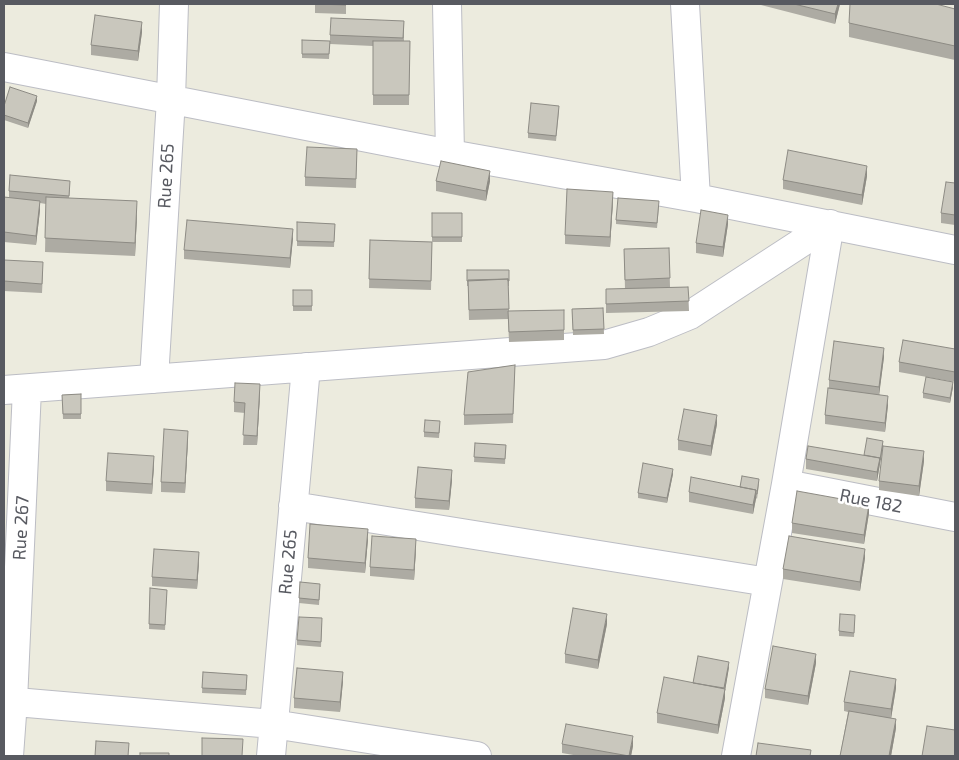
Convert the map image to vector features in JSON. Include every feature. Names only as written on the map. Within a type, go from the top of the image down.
[{"type":"street","name":"Rue 265","points":[[154,379],[171,99],[174,4]]},
{"type":"street","points":[[447,4],[450,154]]},
{"type":"street","points":[[685,4],[696,198]]},
{"type":"street","points":[[4,67],[450,154],[696,198],[955,250]]},
{"type":"street","points":[[16,390],[604,345],[649,332],[690,315],[830,224]]},
{"type":"street","points":[[736,756],[786,484],[830,224]]},
{"type":"street","name":"Rue 265","points":[[271,756],[306,367]]},
{"type":"street","name":"Rue 267","points":[[9,756],[8,701],[16,390]]},
{"type":"street","name":"Rue 182","points":[[786,484],[955,517]]},
{"type":"street","points":[[293,506],[768,582]]},
{"type":"street","points":[[8,701],[273,724],[477,756]]},
{"type":"building","points":[[794,4],[838,4],[835,14]]},
{"type":"building","points":[[850,4],[936,4],[955,9],[955,46],[849,23]]},
{"type":"building","points":[[95,15],[142,22],[138,51],[91,45]]},
{"type":"building","points":[[331,18],[404,21],[403,38],[330,35]]},
{"type":"building","points":[[302,40],[330,41],[329,54],[302,54]]},
{"type":"building","points":[[373,41],[410,41],[409,95],[373,95]]},
{"type":"building","points":[[10,87],[37,96],[28,123],[4,115],[4,106]]},
{"type":"building","points":[[531,103],[559,106],[556,136],[528,133]]},
{"type":"building","points":[[307,147],[357,149],[356,179],[305,177]]},
{"type":"building","points":[[788,150],[867,166],[862,195],[783,180]]},
{"type":"building","points":[[441,161],[490,171],[486,191],[436,181]]},
{"type":"building","points":[[10,175],[70,181],[69,196],[9,191]]},
{"type":"building","points":[[946,182],[955,183],[955,215],[941,213]]},
{"type":"building","points":[[567,189],[613,192],[610,237],[565,235]]},
{"type":"building","points":[[4,197],[40,201],[36,236],[4,232]]},
{"type":"building","points":[[46,197],[137,201],[135,243],[45,238]]},
{"type":"building","points":[[618,198],[659,201],[657,223],[616,220]]},
{"type":"building","points":[[701,210],[728,215],[723,247],[696,243]]},
{"type":"building","points":[[432,213],[462,213],[462,237],[432,237]]},
{"type":"building","points":[[187,220],[293,229],[290,258],[184,250]]},
{"type":"building","points":[[297,222],[335,224],[334,242],[297,241]]},
{"type":"building","points":[[370,240],[432,242],[431,281],[369,279]]},
{"type":"building","points":[[669,248],[670,278],[625,280],[624,249]]},
{"type":"building","points":[[4,260],[43,262],[42,284],[4,281]]},
{"type":"building","points":[[467,270],[509,270],[509,281],[508,279],[467,281]]},
{"type":"building","points":[[508,279],[509,309],[469,310],[468,280]]},
{"type":"building","points":[[688,287],[689,301],[606,304],[606,289]]},
{"type":"building","points":[[293,290],[312,290],[312,306],[293,306]]},
{"type":"building","points":[[603,308],[604,329],[573,330],[572,309]]},
{"type":"building","points":[[564,310],[564,330],[509,332],[508,311]]},
{"type":"building","points":[[903,340],[955,349],[955,372],[899,362]]},
{"type":"building","points":[[834,341],[884,348],[879,387],[829,380]]},
{"type":"building","points":[[515,365],[513,414],[464,415],[468,372]]},
{"type":"building","points":[[926,377],[953,382],[950,398],[923,393]]},
{"type":"building","points":[[235,383],[260,384],[257,436],[243,435],[245,403],[234,402]]},
{"type":"building","points":[[828,388],[888,396],[885,423],[825,415]]},
{"type":"building","points":[[81,394],[81,414],[63,414],[62,395]]},
{"type":"building","points":[[684,409],[717,415],[711,446],[678,440]]},
{"type":"building","points":[[425,420],[440,421],[439,433],[424,432]]},
{"type":"building","points":[[164,429],[188,431],[185,483],[161,482]]},
{"type":"building","points":[[867,438],[883,441],[880,460],[880,458],[864,455]]},
{"type":"building","points":[[475,443],[506,445],[505,459],[474,457]]},
{"type":"building","points":[[808,446],[880,458],[877,472],[806,459]]},
{"type":"building","points":[[883,446],[924,451],[919,486],[879,481]]},
{"type":"building","points":[[108,453],[154,456],[152,484],[106,481]]},
{"type":"building","points":[[643,463],[673,469],[667,498],[638,493]]},
{"type":"building","points":[[418,467],[452,470],[449,501],[415,498]]},
{"type":"building","points":[[742,476],[759,479],[757,494],[756,490],[740,487]]},
{"type":"building","points":[[691,477],[756,490],[753,505],[689,492]]},
{"type":"building","points":[[797,491],[869,504],[864,535],[792,523]]},
{"type":"building","points":[[310,524],[368,529],[365,563],[308,558]]},
{"type":"building","points":[[372,536],[416,539],[414,570],[370,567]]},
{"type":"building","points":[[789,536],[865,549],[860,582],[783,569]]},
{"type":"building","points":[[154,549],[199,552],[197,580],[152,577]]},
{"type":"building","points":[[300,582],[320,584],[319,600],[299,598]]},
{"type":"building","points":[[150,588],[167,590],[165,625],[149,624]]},
{"type":"building","points":[[573,608],[607,614],[598,660],[565,654]]},
{"type":"building","points":[[840,614],[855,615],[854,633],[839,631]]},
{"type":"building","points":[[299,617],[322,618],[321,642],[297,640]]},
{"type":"building","points":[[773,646],[816,654],[808,696],[765,689]]},
{"type":"building","points":[[698,656],[729,662],[724,688],[693,683]]},
{"type":"building","points":[[297,668],[343,672],[340,702],[294,698]]},
{"type":"building","points":[[850,671],[896,679],[891,709],[844,702]]},
{"type":"building","points":[[203,672],[247,675],[246,690],[202,688]]},
{"type":"building","points":[[664,677],[725,689],[718,725],[657,713]]},
{"type":"building","points":[[849,711],[896,719],[889,756],[840,756]]},
{"type":"building","points":[[566,724],[633,736],[629,756],[562,744]]},
{"type":"building","points":[[927,726],[955,730],[955,756],[922,756]]},
{"type":"building","points":[[202,738],[243,739],[242,756],[202,756]]},
{"type":"building","points":[[96,741],[129,743],[128,756],[95,756]]},
{"type":"building","points":[[758,743],[811,750],[810,756],[756,756]]},
{"type":"building","points":[[140,753],[169,753],[169,756],[140,756]]}]
